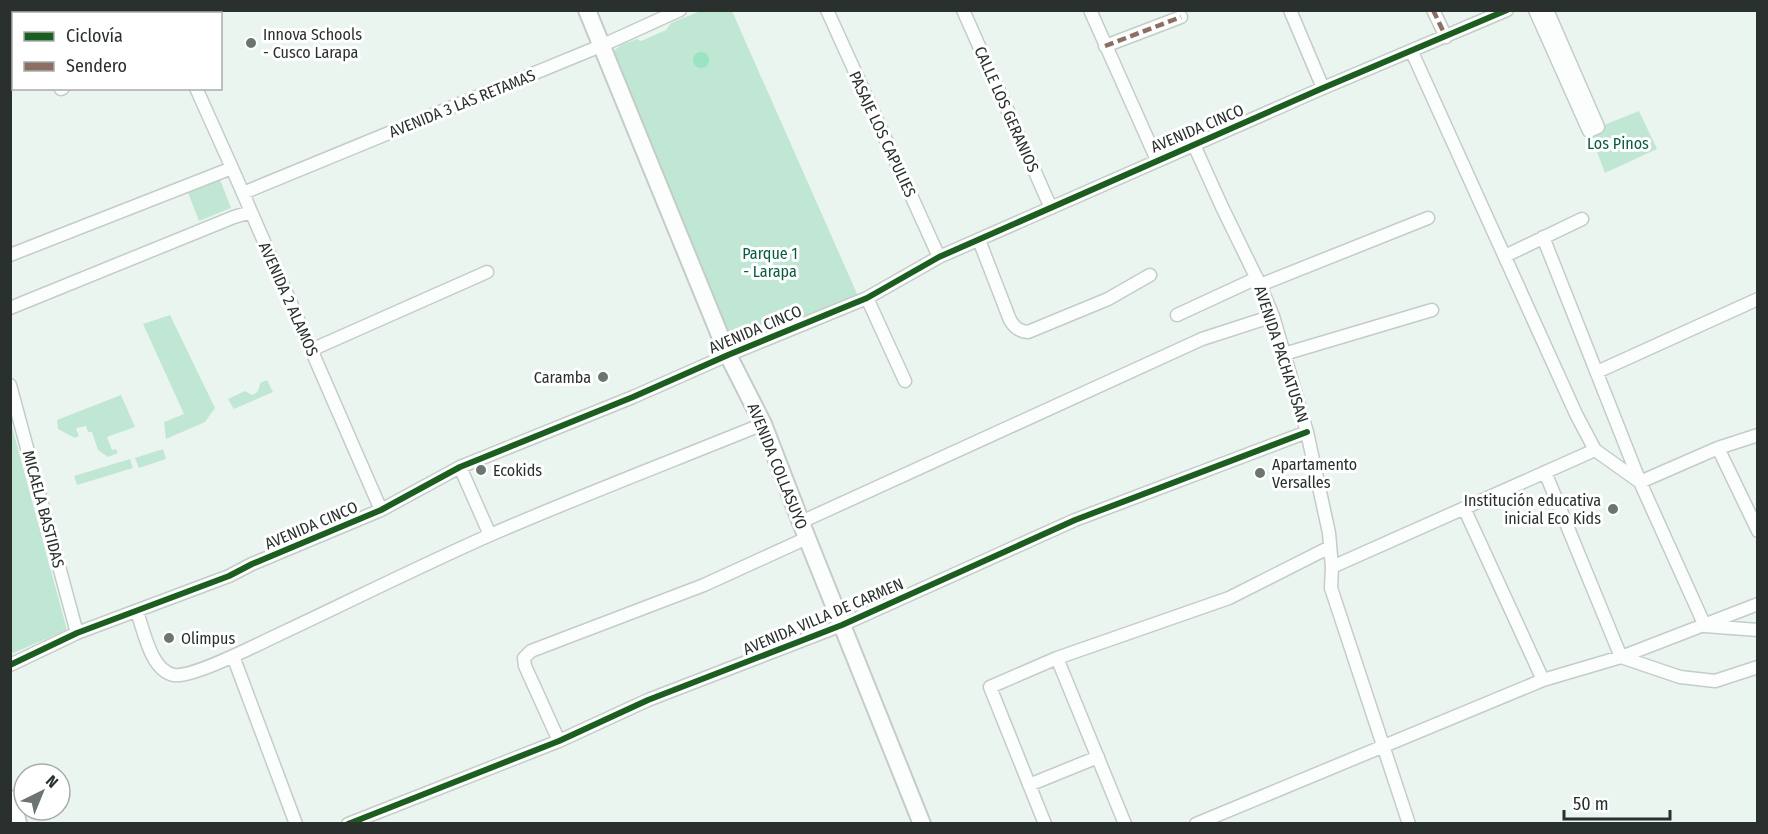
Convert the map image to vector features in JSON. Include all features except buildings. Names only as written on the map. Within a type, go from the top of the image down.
[{"type":"highway","points":[[10,802],[15,824]]},
{"type":"street","name":"AVENIDA COLLASUYO","points":[[587,10],[728,355],[763,424],[922,824]]},
{"type":"street","name":"AVENIDA 3 LAS RETAMAS","points":[[243,193],[603,45],[680,10]]},
{"type":"street","name":"PASAJE LOS CAPULIES","points":[[826,10],[939,257]]},
{"type":"street","name":"CALLE LOS GERANIOS","points":[[963,10],[1051,208]]},
{"type":"street","points":[[1090,10],[1156,160]]},
{"type":"street","points":[[1290,10],[1323,88]]},
{"type":"street","points":[[1433,10],[1446,37]]},
{"type":"street","name":"AVENIDA CINCO","points":[[10,665],[77,633],[229,576],[252,564],[381,510],[460,467],[633,397],[867,297],[939,257],[1156,160],[1507,10]]},
{"type":"street","points":[[1535,10],[1589,131],[1598,127],[1547,10]]},
{"type":"street","points":[[1106,46],[1181,17]]},
{"type":"street","points":[[1412,52],[1584,432],[1595,450],[1640,482]]},
{"type":"street","name":"AVENIDA 2 ALAMOS","points":[[197,90],[381,510]]},
{"type":"street","name":"AVENIDA PACHATUSAN","points":[[1194,145],[1273,316],[1307,432],[1329,533],[1331,588],[1409,824]]},
{"type":"street","points":[[10,255],[232,168]]},
{"type":"street","points":[[10,308],[234,217],[251,213]]},
{"type":"street","points":[[1177,315],[1258,281],[1428,218]]},
{"type":"street","points":[[1504,256],[1582,219]]},
{"type":"street","points":[[1543,237],[1640,482],[1705,626]]},
{"type":"street","points":[[979,240],[1010,320],[1021,332],[1028,332],[1108,300],[1150,275]]},
{"type":"street","points":[[311,351],[487,272]]},
{"type":"street","points":[[867,297],[905,381]]},
{"type":"street","points":[[1597,372],[1758,299]]},
{"type":"street","points":[[1284,354],[1432,310]]},
{"type":"street","points":[[801,522],[1202,339],[1273,316]]},
{"type":"street","name":"MICAELA BASTIDAS","points":[[10,386],[77,633]]},
{"type":"street","points":[[137,612],[154,659],[166,673],[187,675],[233,656],[490,535],[763,424]]},
{"type":"street","name":"AVENIDA VILLA DE CARMEN","points":[[348,824],[559,741],[648,700],[842,625],[1075,520],[1307,432]]},
{"type":"street","points":[[1640,482],[1718,448],[1758,435]]},
{"type":"street","points":[[1718,448],[1758,531]]},
{"type":"street","points":[[1332,567],[1595,450]]},
{"type":"street","points":[[460,467],[490,535]]},
{"type":"street","points":[[1545,472],[1621,657],[1680,677],[1715,681],[1758,667]]},
{"type":"street","points":[[1464,508],[1543,680]]},
{"type":"street","points":[[559,741],[525,666],[524,658],[531,651],[704,585],[807,538]]},
{"type":"street","points":[[1045,824],[990,687],[1057,658],[1229,598],[1330,547]]},
{"type":"street","points":[[1196,824],[1543,680],[1621,657],[1758,604]]},
{"type":"street","points":[[1705,626],[1758,630]]},
{"type":"street","points":[[233,656],[296,824]]},
{"type":"street","points":[[1057,658],[1125,824]]},
{"type":"street","points":[[1029,784],[1098,757]]},
{"type":"green space","name":"Parque 1 - Larapa","points":[[703,10],[732,11],[858,296],[738,347],[731,340],[611,53],[621,45],[637,39],[641,41],[666,30],[671,23]]},
{"type":"green space","name":"Los Pinos","points":[[1639,111],[1657,149],[1605,173],[1589,131]]},
{"type":"green space","points":[[219,177],[231,208],[199,221],[187,190]]},
{"type":"green space","points":[[170,315],[215,408],[205,422],[166,439],[164,422],[184,414],[143,324]]},
{"type":"green space","points":[[267,380],[273,392],[234,409],[228,399],[245,391],[252,395],[258,391],[260,383]]},
{"type":"green space","points":[[121,395],[135,427],[107,437],[112,450],[116,449],[118,453],[108,457],[98,450],[92,432],[88,432],[86,426],[76,428],[79,436],[75,438],[58,429],[57,420]]},
{"type":"green space","points":[[11,423],[67,630],[10,654]]},
{"type":"green space","points":[[163,449],[166,459],[139,468],[135,458]]},
{"type":"green space","points":[[130,459],[133,468],[77,485],[74,476]]},
{"type":"shaded area","points":[[698,52],[704,52],[709,60],[707,66],[698,68],[693,63],[693,57]]},
{"type":"marked path","points":[[1433,10],[1446,37]]},
{"type":"marked path","points":[[1105,46],[1181,17]]},
{"type":"cycle path","points":[[10,665],[77,633],[229,576],[252,564],[381,510],[460,467],[867,298],[939,257],[1323,88],[1507,10]]},
{"type":"cycle path","points":[[348,824],[559,741],[648,700],[842,625],[1075,520],[1307,432]]},
{"type":"place","name":"Innova Schools - Cusco Larapa","points":[[251,43]]},
{"type":"place","name":"Caramba","points":[[603,377]]},
{"type":"place","name":"Ecokids","points":[[481,470]]},
{"type":"place","name":"Apartamento Versalles","points":[[1260,473]]},
{"type":"place","name":"Institución educativa inicial Eco Kids","points":[[1613,509]]},
{"type":"place","name":"Olimpus","points":[[169,638]]}]
